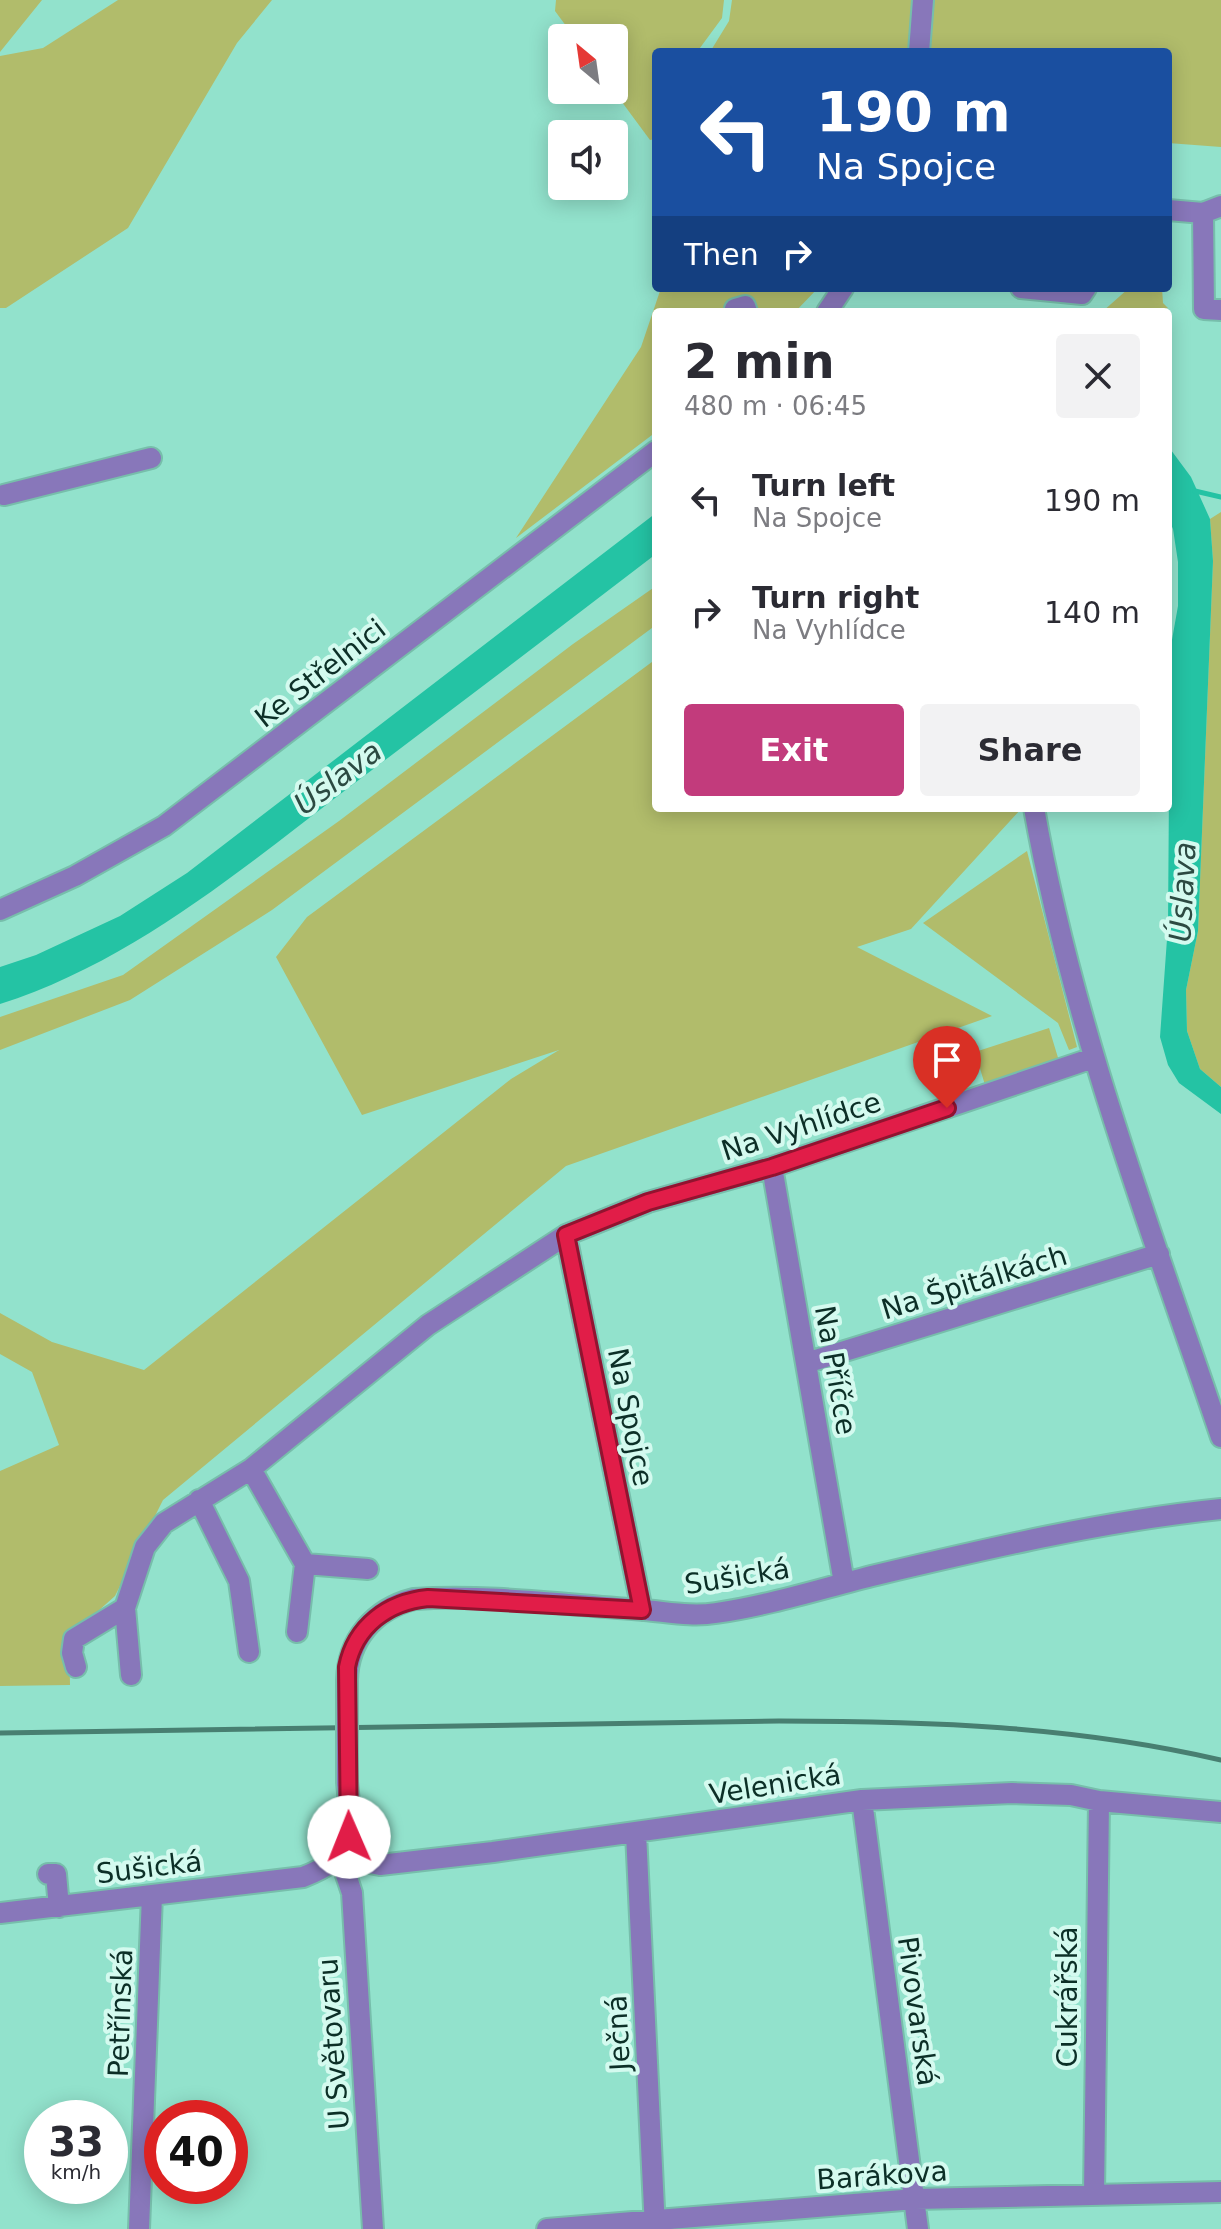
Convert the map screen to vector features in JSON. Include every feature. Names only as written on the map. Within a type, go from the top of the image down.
[{"type":"street","points":[[919,48],[923,0]]},
{"type":"street","points":[[1172,210],[1212,210],[1204,309],[1221,310]]},
{"type":"street","name":"Ke Střelnici","points":[[0,910],[75,876],[164,826],[652,454]]},
{"type":"street","points":[[4,495],[151,458]]},
{"type":"street","points":[[1035,812],[1047,885],[1093,1058],[1221,1437]]},
{"type":"street","name":"Na Vyhlídce","points":[[125,1608],[145,1547],[164,1523],[251,1469],[428,1325],[566,1235],[648,1202],[772,1167],[1093,1058]]},
{"type":"street","name":"Na Příčce","points":[[772,1167],[844,1583]]},
{"type":"street","name":"Na Spojce","points":[[566,1235],[642,1610]]},
{"type":"street","name":"Na Špitálkách","points":[[806,1363],[1159,1254]]},
{"type":"street","points":[[251,1469],[305,1564],[297,1632]]},
{"type":"street","points":[[199,1500],[239,1581],[249,1652]]},
{"type":"street","name":"Sušická","points":[[0,1913],[303,1877],[330,1865],[340,1857],[349,1837],[347,1680],[350,1654],[355,1641],[379,1615],[402,1602],[442,1598],[713,1614],[1101,1525],[1221,1509]]},
{"type":"street","points":[[305,1564],[368,1569]]},
{"type":"street","points":[[76,1667],[72,1653],[74,1639],[125,1608],[131,1675]]},
{"type":"street","name":"Velenická","points":[[340,1857],[380,1865],[636,1833],[862,1800],[1012,1793],[1071,1795],[1099,1801],[1221,1812]]},
{"type":"street","name":"Pivovarská","points":[[862,1800],[918,2229]]},
{"type":"street","name":"Cukrářská","points":[[1094,2194],[1099,1801]]},
{"type":"street","name":"Ječná","points":[[636,1833],[655,2224]]},
{"type":"street","name":"U Světovaru","points":[[340,1857],[352,1893],[373,2229]]},
{"type":"street","points":[[48,1874],[56,1874],[59,1907]]},
{"type":"street","name":"Petřínská","points":[[139,2229],[152,1895]]},
{"type":"street","name":"Barákova","points":[[547,2229],[655,2224],[915,2199],[1221,2192]]},
{"type":"shaded area","points":[[0,0],[42,0],[0,52]]},
{"type":"shaded area","points":[[118,0],[272,0],[237,43],[128,228],[6,308],[0,308],[0,56],[43,48]]},
{"type":"shaded area","points":[[556,0],[724,0],[722,18],[700,48],[652,48],[650,140],[623,104],[628,104],[628,24],[565,24],[555,11]]},
{"type":"shaded area","points":[[732,0],[1221,0],[1221,147],[1172,143],[1172,48],[712,48],[729,21]]},
{"type":"shaded area","points":[[660,292],[814,292],[799,308],[654,308]]},
{"type":"shaded area","points":[[1124,292],[1162,292],[1163,303],[1168,308],[1106,308]]},
{"type":"shaded area","points":[[652,315],[652,435],[516,538],[641,347]]},
{"type":"shaded area","points":[[1221,512],[1221,1087],[1200,1069],[1187,1031],[1186,990],[1198,931],[1213,561],[1210,519]]},
{"type":"shaded area","points":[[652,589],[652,628],[272,910],[130,1000],[0,1050],[0,1017],[123,975],[339,821],[573,644]]},
{"type":"shaded area","points":[[652,662],[652,812],[1018,812],[911,929],[857,947],[992,1016],[566,1166],[163,1500],[115,1596],[69,1637],[70,1685],[0,1686],[0,1471],[59,1445],[32,1372],[0,1354],[0,1313],[52,1342],[144,1370],[511,1079],[559,1050],[362,1115],[276,957],[307,917]]},
{"type":"shaded area","points":[[1027,851],[1077,1047],[1069,1050],[1058,1023],[923,923]]},
{"type":"shaded area","points":[[1049,1028],[1059,1061],[985,1085],[975,1052]]},
{"type":"water","name":"Úslava","points":[[1172,451],[1191,477],[1210,519],[1213,561],[1198,931],[1186,990],[1187,1031],[1200,1069],[1221,1087],[1221,1114],[1179,1083],[1168,1065],[1160,1037],[1168,925],[1169,812],[1172,812],[1172,640],[1178,606],[1178,562],[1173,529]]},
{"type":"water","name":"Úslava","points":[[652,516],[652,557],[263,854],[137,940],[93,965],[0,1004],[0,967],[36,955],[120,916],[187,873]]},
{"type":"waterway","points":[[1195,491],[1221,497]]},
{"type":"railway","points":[[0,1733],[890,1722],[1056,1733],[1221,1760]]},
{"type":"route","points":[[349,1837],[347,1667],[355,1641],[379,1615],[402,1602],[428,1598],[642,1610],[566,1235],[648,1202],[772,1167],[947,1108]]}]
